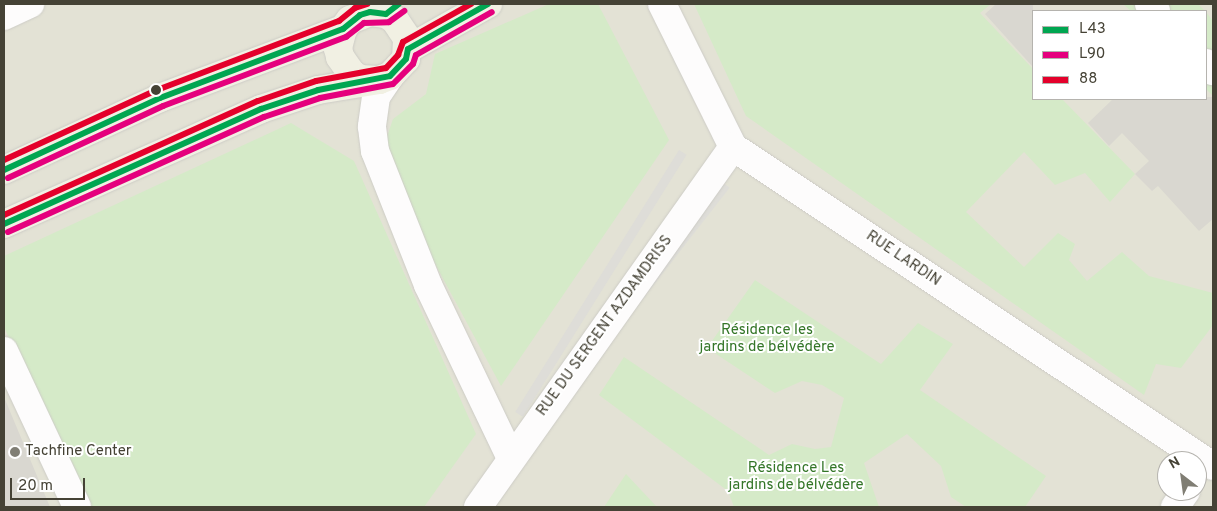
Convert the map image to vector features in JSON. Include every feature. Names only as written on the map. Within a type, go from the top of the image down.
[{"type":"main road","points":[[408,49],[488,4]]},
{"type":"main road","points":[[4,170],[160,98],[348,18],[384,8],[403,28],[408,49],[406,59],[385,78],[318,90],[262,109],[4,224]]},
{"type":"main road","points":[[348,18],[338,48],[345,66],[360,78],[385,78]]},
{"type":"street","points":[[4,16],[30,4]]},
{"type":"street","name":"RUE LARDIN","points":[[662,4],[733,147],[1190,451]]},
{"type":"street","points":[[385,78],[376,97],[372,128],[375,151],[428,285],[511,458]]},
{"type":"street","name":"RUE DU SERGENT AZDAMDRISS","points":[[478,507],[733,147]]},
{"type":"street","points":[[4,351],[77,507]]},
{"type":"shaded area","points":[[4,4],[1213,4],[1213,507],[4,507]]},
{"type":"shaded area","points":[[679,150],[687,155],[523,417],[515,412]]},
{"type":"shaded area","points":[[717,178],[730,188],[483,504],[470,494]]},
{"type":"green space","points":[[549,4],[598,4],[669,140],[501,386],[379,160],[393,119],[426,94],[435,54]]},
{"type":"green space","points":[[694,4],[991,4],[980,13],[1032,68],[1032,100],[1063,100],[1135,174],[1110,202],[1085,173],[1055,185],[1024,152],[966,212],[1024,267],[1058,233],[1075,244],[1069,260],[1087,281],[1122,252],[1149,276],[1213,293],[1213,325],[1181,368],[1156,364],[1144,395],[746,116]]},
{"type":"green space","points":[[1123,4],[1198,4],[1204,10],[1130,10]]},
{"type":"green space","points":[[1207,13],[1213,21],[1213,96],[1207,90]]},
{"type":"green space","points":[[291,123],[354,161],[476,434],[424,507],[89,507],[4,327],[4,256]]},
{"type":"green space","name":"Résidence les jardins de bélvédère","points":[[755,280],[881,364],[918,323],[953,344],[920,390],[1046,476],[1025,507],[966,507],[951,497],[941,466],[907,434],[864,463],[879,507],[734,507],[728,491],[599,395],[624,357],[769,455],[792,444],[815,449],[831,447],[844,398],[822,385],[802,381],[775,393],[707,348]]},
{"type":"green space","points":[[626,474],[657,507],[604,507]]},
{"type":"building","points":[[996,4],[1033,4],[1032,66],[985,14]]},
{"type":"building","points":[[1207,97],[1213,97],[1213,219],[1199,231],[1158,186],[1152,191],[1135,174],[1149,161],[1122,133],[1109,146],[1088,123],[1112,100],[1207,100]]},
{"type":"building","name":"Tachfine Center","points":[[4,397],[50,507],[4,507]]},
{"type":"transit line","name":"88","points":[[4,160],[157,90],[339,21],[355,8],[367,4]]},
{"type":"transit line","name":"L43","points":[[4,170],[160,98],[343,29],[360,15],[370,12],[386,14],[399,4]]},
{"type":"transit line","name":"88","points":[[4,215],[258,101],[316,81],[386,68],[398,55],[403,42],[471,4]]},
{"type":"transit line","name":"L43","points":[[4,224],[261,109],[318,90],[390,76],[406,59],[408,49],[488,4]]},
{"type":"transit line","name":"L90","points":[[8,178],[163,106],[346,37],[364,23],[389,22],[404,11]]},
{"type":"transit line","name":"L90","points":[[8,232],[264,117],[320,98],[393,84],[413,64],[416,55],[492,12]]},
{"type":"place","name":"Tachfine Center","points":[[15,452]]},
{"type":"park label","name":"Résidence Les jardins de bélvédère","points":[[796,476]]}]
